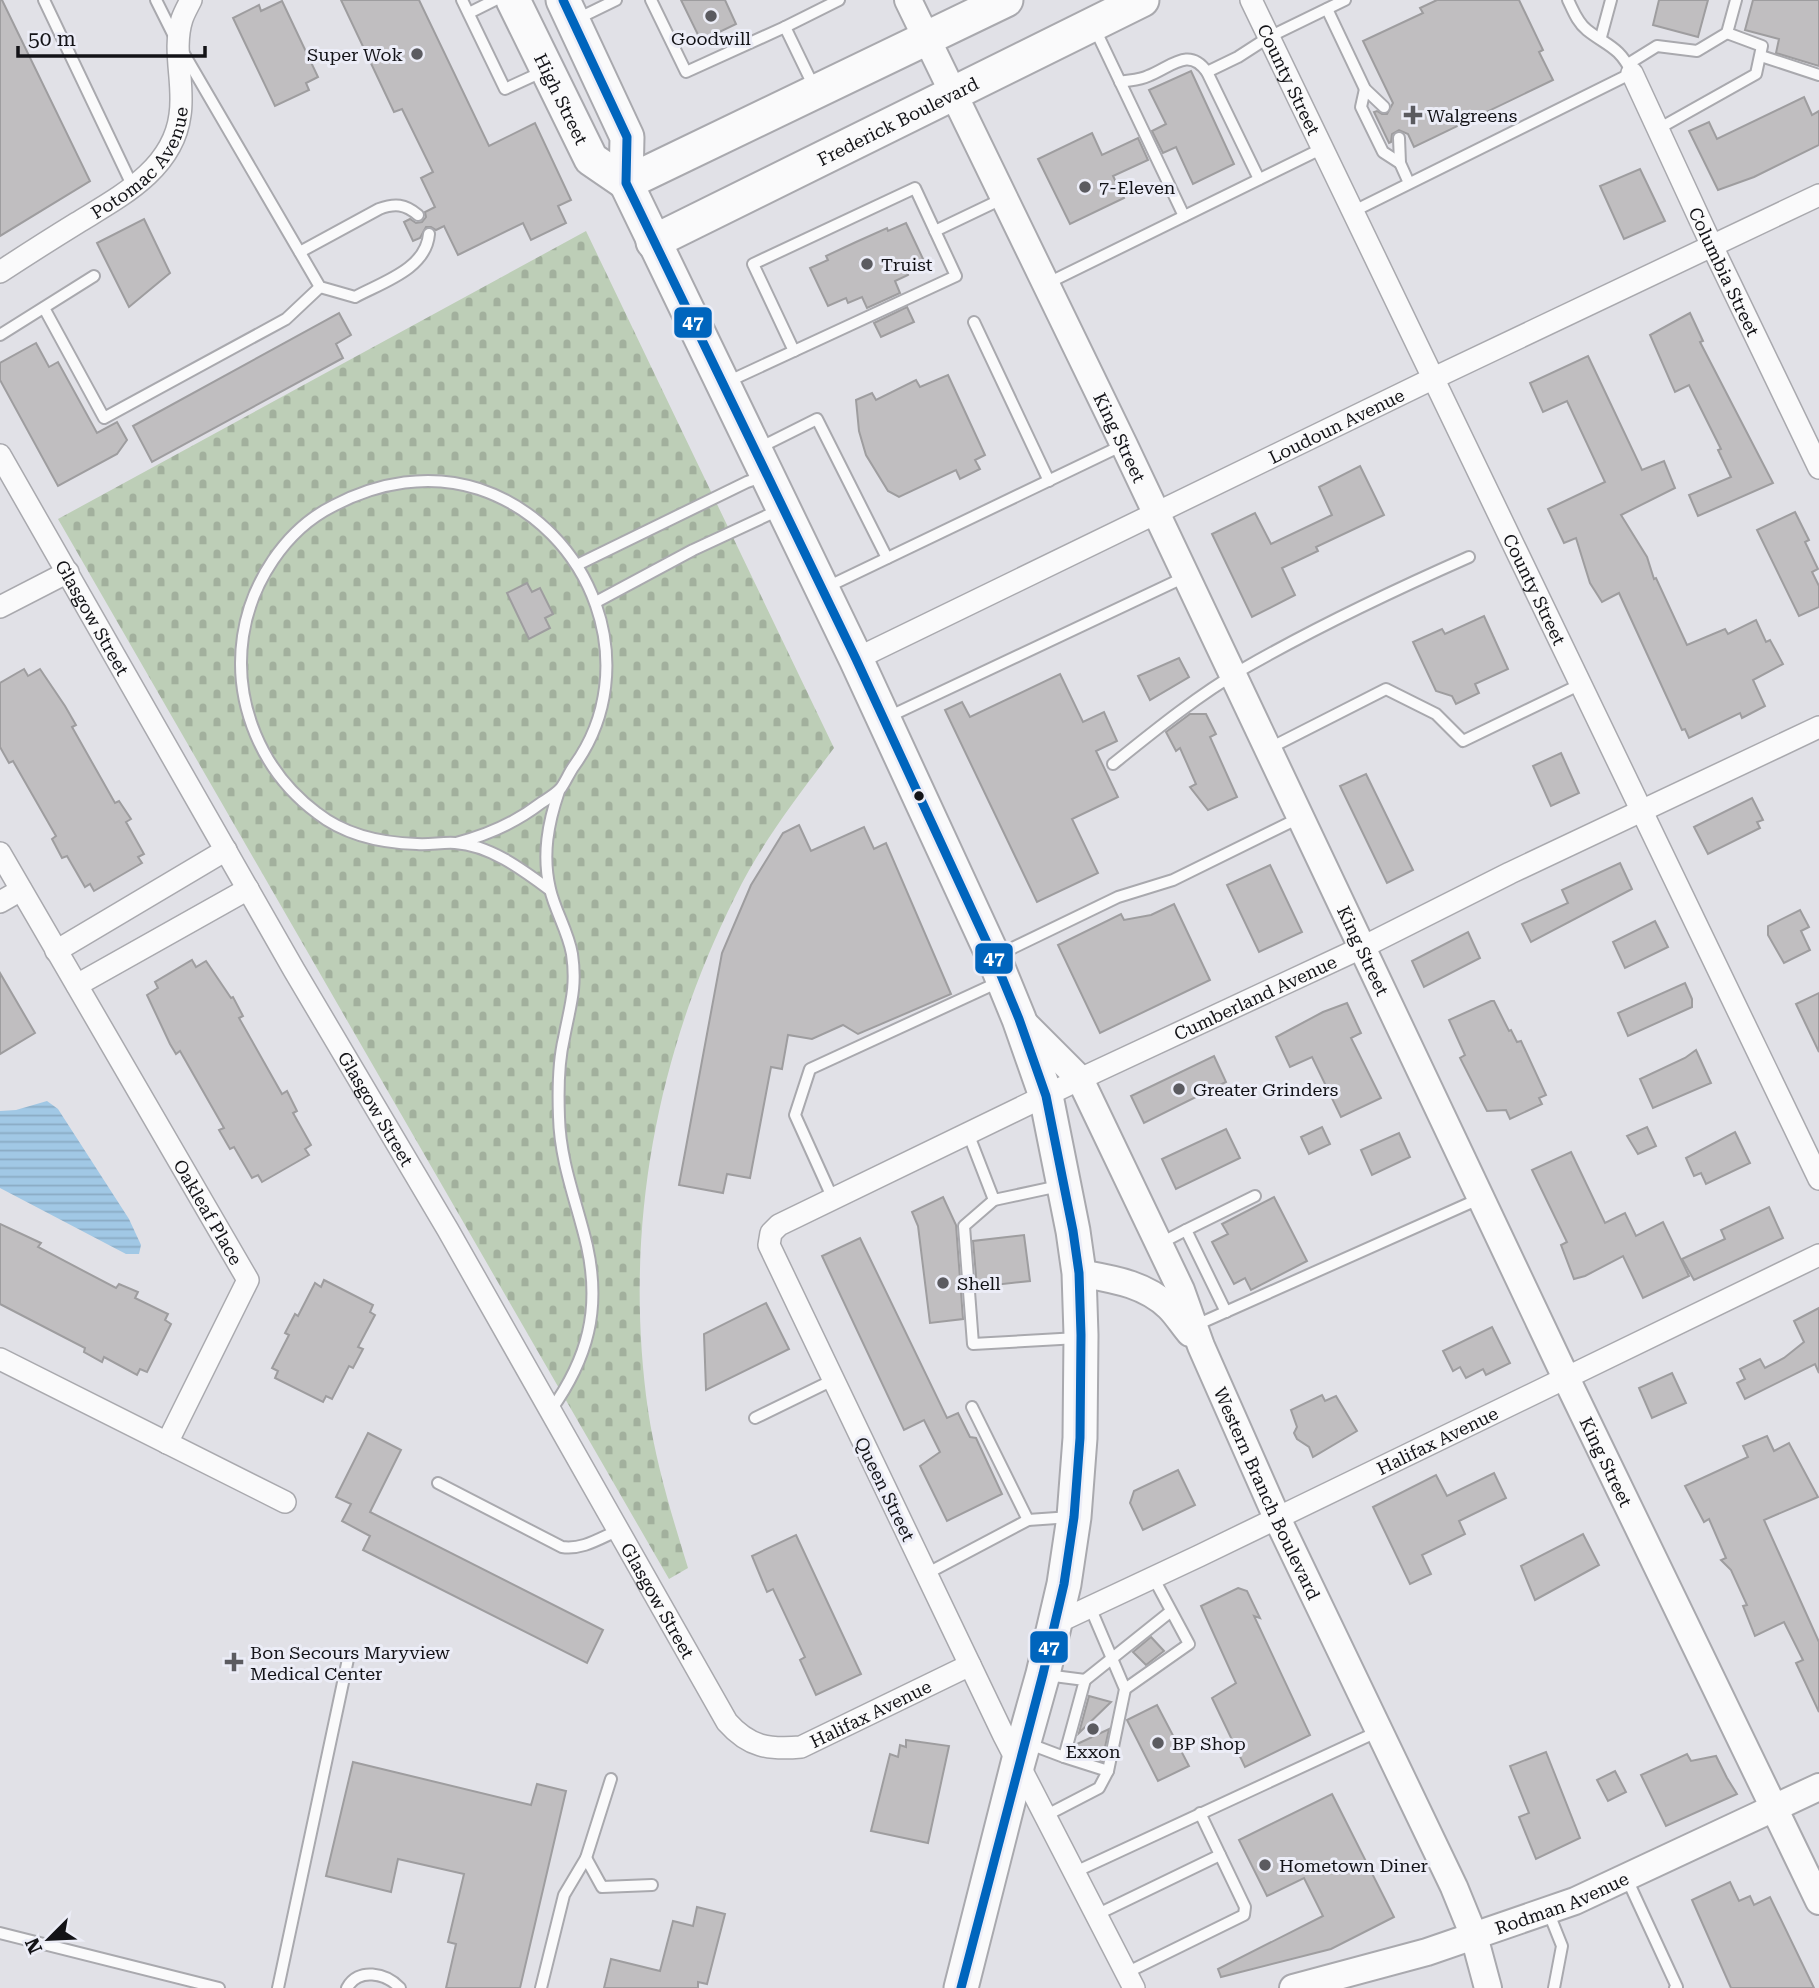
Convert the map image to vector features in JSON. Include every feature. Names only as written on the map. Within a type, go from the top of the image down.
[{"type":"main road","name":"High Street","points":[[513,0],[591,159],[626,183]]},
{"type":"main road","points":[[626,183],[1006,0]]},
{"type":"main road","name":"Frederick Boulevard","points":[[653,242],[1142,0]]},
{"type":"main road","points":[[568,10],[627,137],[626,183],[856,659],[1019,1018],[1046,1096],[1065,1185],[1079,1273],[1081,1338],[1080,1438],[1073,1517],[1063,1584],[1043,1674],[961,1988]]},
{"type":"street","name":"Potomac Avenue","points":[[0,272],[134,187],[154,169],[170,146],[178,128],[181,111],[178,43],[182,20],[191,0]]},
{"type":"street","name":"King Street","points":[[908,0],[1157,513],[1566,1378],[1819,1901]]},
{"type":"street","name":"County Street","points":[[1251,0],[1819,1179]]},
{"type":"street","name":"Columbia Street","points":[[1630,68],[1819,468]]},
{"type":"street","name":"Loudoun Avenue","points":[[856,659],[1434,378],[1819,195]]},
{"type":"street","name":"Glasgow Street","points":[[0,455],[551,1410],[727,1722],[740,1736],[767,1747]]},
{"type":"street","points":[[0,607],[68,572]]},
{"type":"street","name":"Cumberland Avenue","points":[[801,1312],[769,1245],[771,1233],[779,1225],[1819,727]]},
{"type":"street","points":[[57,951],[226,850]]},
{"type":"street","name":"Oakleaf Place","points":[[0,853],[248,1280],[167,1443]]},
{"type":"street","points":[[77,985],[248,889]]},
{"type":"street","points":[[0,902],[21,890]]},
{"type":"street","name":"Western Branch Boulevard","points":[[1019,1018],[1080,1079],[1181,1290],[1197,1336],[1277,1518],[1454,1887],[1474,1936],[1488,1988]]},
{"type":"street","name":"Halifax Avenue","points":[[1054,1624],[1819,1255]]},
{"type":"street","points":[[1079,1273],[1129,1283],[1151,1294],[1197,1336]]},
{"type":"street","name":"Queen Street","points":[[801,1312],[970,1665],[1021,1752],[1045,1816],[1130,1980]]},
{"type":"street","points":[[0,1359],[285,1502]]},
{"type":"street","name":"Halifax Avenue","points":[[767,1747],[801,1747],[970,1665]]},
{"type":"street","name":"Rodman Avenue","points":[[1297,1988],[1427,1952],[1548,1911],[1627,1878],[1819,1787]]},
{"type":"lane","points":[[44,0],[134,187]]},
{"type":"lane","points":[[156,0],[178,43],[320,287],[355,297],[421,259],[428,245],[429,234]]},
{"type":"lane","points":[[462,0],[505,89],[547,69]]},
{"type":"lane","points":[[469,13],[495,0]]},
{"type":"lane","points":[[568,10],[616,0]]},
{"type":"lane","points":[[651,0],[686,72],[839,0]]},
{"type":"lane","points":[[1207,72],[1238,57],[1269,37],[1345,0]]},
{"type":"lane","points":[[1568,0],[1586,29],[1614,48],[1630,68]]},
{"type":"lane","points":[[1601,37],[1611,0]]},
{"type":"lane","points":[[1354,211],[1630,68],[1657,46],[1697,51],[1727,33],[1735,0]]},
{"type":"lane","points":[[1327,9],[1365,89],[1384,107]]},
{"type":"lane","points":[[1093,24],[1184,216]]},
{"type":"lane","points":[[785,27],[816,92]]},
{"type":"lane","points":[[1658,129],[1756,74],[1762,46],[1727,33]]},
{"type":"lane","points":[[1761,56],[1819,75]]},
{"type":"lane","points":[[1120,82],[1146,77],[1181,60],[1191,58],[1200,62],[1259,179]]},
{"type":"lane","points":[[1365,89],[1361,107],[1383,152],[1400,163]]},
{"type":"lane","points":[[1399,138],[1400,163],[1409,183]]},
{"type":"lane","points":[[1046,284],[1323,148]]},
{"type":"lane","points":[[722,384],[794,351],[956,276],[915,188],[753,264],[794,351]]},
{"type":"lane","points":[[935,231],[1004,198]]},
{"type":"lane","points":[[300,252],[391,205],[407,205],[418,215]]},
{"type":"lane","points":[[0,335],[94,276]]},
{"type":"lane","points":[[44,308],[104,418],[286,319],[320,287]]},
{"type":"lane","points":[[974,323],[1049,481]]},
{"type":"lane","points":[[577,565],[747,482],[761,462],[817,419],[887,558]]},
{"type":"lane","points":[[823,590],[1124,445]]},
{"type":"lane","points":[[551,1410],[570,1384],[584,1353],[592,1322],[592,1289],[587,1248],[564,1165],[559,1120],[559,1074],[572,1008],[572,953],[550,890],[545,855],[549,820],[560,789],[585,750],[598,721],[606,690],[604,632],[596,602],[577,565],[558,541],[535,519],[508,501],[478,489],[446,482],[413,481],[381,486],[326,509],[295,533],[270,564],[258,587],[243,636],[241,669],[245,701],[252,726],[269,762],[288,788],[317,814],[345,831],[381,841],[419,845],[456,843],[483,836],[509,824],[560,789]]},
{"type":"lane","points":[[596,602],[694,550],[784,508]]},
{"type":"lane","points":[[1113,764],[1163,724],[1234,675],[1392,591],[1469,557]]},
{"type":"lane","points":[[884,719],[1186,577]]},
{"type":"lane","points":[[1268,748],[1386,689],[1436,714],[1463,741],[1581,684]]},
{"type":"lane","points":[[833,1199],[795,1115],[810,1069],[998,969],[1118,897],[1173,880],[1301,817]]},
{"type":"lane","points":[[456,843],[496,855],[520,868],[550,890]]},
{"type":"lane","points":[[968,1133],[994,1200]]},
{"type":"lane","points":[[1065,1185],[994,1200],[964,1226],[973,1344],[1081,1338]]},
{"type":"lane","points":[[1159,1244],[1255,1196]]},
{"type":"lane","points":[[1197,1336],[1226,1312],[1481,1198]]},
{"type":"lane","points":[[1186,1230],[1226,1312]]},
{"type":"lane","points":[[755,1418],[833,1380]]},
{"type":"lane","points":[[972,1407],[1028,1520]]},
{"type":"lane","points":[[438,1483],[562,1546],[571,1548],[587,1545],[619,1530]]},
{"type":"lane","points":[[926,1574],[1028,1520],[1073,1517]]},
{"type":"lane","points":[[1125,1689],[1189,1644],[1153,1577]]},
{"type":"lane","points":[[1045,1816],[1099,1788],[1108,1771],[1125,1689],[1090,1607]]},
{"type":"lane","points":[[1064,1757],[1085,1680],[1170,1612]]},
{"type":"lane","points":[[278,1988],[348,1659]]},
{"type":"lane","points":[[1043,1674],[1085,1680]]},
{"type":"lane","points":[[1074,1872],[1379,1731]]},
{"type":"lane","points":[[1021,1752],[1064,1757],[1108,1771]]},
{"type":"lane","points":[[541,1988],[564,1895],[586,1858],[611,1779]]},
{"type":"lane","points":[[1130,1980],[1244,1915],[1245,1907],[1200,1813]]},
{"type":"lane","points":[[1096,1915],[1220,1854]]},
{"type":"lane","points":[[586,1858],[602,1887],[652,1885]]},
{"type":"lane","points":[[1627,1878],[1677,1987],[1675,1988]]},
{"type":"lane","points":[[1548,1911],[1562,1946],[1554,1988]]},
{"type":"lane","points":[[0,1933],[219,1988]]},
{"type":"lane","points":[[347,1988],[351,1979],[359,1974],[369,1974],[385,1978],[400,1988]]},
{"type":"green space","points":[[586,231],[834,748],[756,858],[707,957],[684,1019],[652,1147],[643,1212],[641,1344],[655,1450],[688,1568],[669,1579],[58,519]]},
{"type":"water","points":[[47,1101],[58,1109],[129,1219],[141,1245],[139,1254],[126,1254],[0,1188],[0,1111],[16,1110]]},
{"type":"building","points":[[0,0],[90,181],[0,236]]},
{"type":"building","points":[[341,0],[419,0],[489,146],[535,123],[571,200],[558,206],[566,223],[531,240],[523,223],[458,255],[444,226],[436,230],[426,227],[420,238],[413,241],[404,222],[410,219],[416,223],[422,222],[426,217],[425,212],[435,207],[421,178],[433,172],[402,109],[394,112]]},
{"type":"building","name":"Goodwill","points":[[681,0],[725,0],[736,24],[701,41]]},
{"type":"building","name":"Walgreens","points":[[1437,0],[1519,0],[1543,50],[1539,52],[1553,80],[1414,147],[1408,134],[1399,130],[1392,134],[1389,143],[1374,112],[1387,114],[1393,103],[1363,41],[1423,13],[1420,8]]},
{"type":"building","points":[[1659,0],[1708,0],[1698,37],[1653,25]]},
{"type":"building","points":[[1753,0],[1819,0],[1819,66],[1776,53],[1779,39],[1745,30]]},
{"type":"building","points":[[282,1],[318,77],[306,83],[309,90],[275,106],[233,18],[259,5],[261,11]]},
{"type":"building","name":"7-Eleven","points":[[1191,71],[1234,164],[1193,184],[1176,147],[1163,153],[1152,131],[1166,124],[1149,90]]},
{"type":"building","points":[[1804,97],[1812,115],[1819,111],[1819,145],[1754,177],[1718,190],[1689,131],[1709,122],[1717,139]]},
{"type":"building","name":"7-Eleven","points":[[1092,133],[1102,155],[1138,138],[1148,160],[1113,176],[1124,198],[1070,224],[1038,159]]},
{"type":"building","points":[[1640,169],[1665,221],[1624,239],[1600,186]]},
{"type":"building","points":[[144,219],[170,273],[129,307],[97,243]]},
{"type":"building","name":"Truist","points":[[906,223],[924,261],[906,269],[908,275],[895,281],[900,293],[867,308],[862,297],[848,303],[846,298],[828,306],[810,268],[828,260],[826,256],[887,228],[888,231]]},
{"type":"building","points":[[907,307],[914,322],[881,337],[874,323]]},
{"type":"building","points":[[339,313],[351,335],[336,344],[343,358],[152,462],[133,426]]},
{"type":"building","points":[[1690,313],[1703,341],[1700,342],[1773,483],[1698,516],[1689,495],[1731,477],[1718,450],[1721,449],[1689,385],[1675,392],[1650,335]]},
{"type":"building","points":[[36,343],[49,367],[58,362],[97,433],[117,422],[127,440],[117,454],[58,486],[0,380],[0,363]]},
{"type":"building","points":[[1588,356],[1642,470],[1664,461],[1675,488],[1621,515],[1647,557],[1654,579],[1656,578],[1687,645],[1725,629],[1728,634],[1756,620],[1766,642],[1770,640],[1783,664],[1753,680],[1765,706],[1742,718],[1740,713],[1689,738],[1685,729],[1682,730],[1619,593],[1602,602],[1590,583],[1576,538],[1564,543],[1548,509],[1605,482],[1567,401],[1543,412],[1530,383]]},
{"type":"building","points":[[948,375],[985,455],[975,460],[980,469],[960,479],[956,470],[899,497],[888,491],[866,455],[859,431],[856,400],[872,393],[876,400],[916,380],[920,387]]},
{"type":"building","points":[[1360,466],[1384,515],[1316,547],[1318,551],[1282,568],[1295,595],[1252,617],[1212,534],[1255,513],[1271,544],[1332,515],[1319,487]]},
{"type":"building","points":[[1795,512],[1809,540],[1805,542],[1818,569],[1812,572],[1819,586],[1819,607],[1799,616],[1757,530]]},
{"type":"building","points":[[527,583],[532,592],[540,588],[553,614],[545,618],[550,628],[529,639],[507,593]]},
{"type":"building","points":[[1484,616],[1508,669],[1475,684],[1479,693],[1456,704],[1452,696],[1436,691],[1413,642],[1442,629],[1445,634]]},
{"type":"building","points":[[1179,658],[1189,677],[1150,700],[1138,676]]},
{"type":"building","points":[[24,669],[28,676],[40,669],[65,706],[76,725],[72,727],[115,803],[119,801],[131,819],[126,822],[144,854],[138,857],[142,863],[94,891],[90,884],[85,887],[67,856],[62,858],[52,839],[56,836],[13,761],[9,763],[0,747],[0,683]]},
{"type":"building","points":[[1060,674],[1083,722],[1104,712],[1117,741],[1096,751],[1118,797],[1072,819],[1098,873],[1037,902],[945,710],[962,702],[970,717]]},
{"type":"building","points":[[1190,714],[1206,714],[1216,734],[1210,737],[1237,797],[1208,810],[1190,787],[1196,784],[1180,748],[1176,751],[1166,732]]},
{"type":"building","points":[[1561,753],[1579,793],[1551,806],[1533,766]]},
{"type":"building","points":[[1366,774],[1413,870],[1387,883],[1340,786]]},
{"type":"building","points":[[1752,798],[1763,820],[1757,822],[1760,828],[1708,854],[1694,827]]},
{"type":"building","points":[[799,825],[811,851],[864,827],[874,849],[886,843],[951,994],[858,1034],[843,1025],[812,1039],[788,1035],[782,1069],[771,1067],[750,1178],[727,1174],[723,1193],[679,1185],[722,953],[751,885],[783,833]]},
{"type":"building","points":[[1620,863],[1632,889],[1531,942],[1522,924],[1568,903],[1562,890]]},
{"type":"building","points":[[1270,865],[1302,932],[1259,952],[1227,885]]},
{"type":"building","points":[[1174,904],[1210,980],[1100,1033],[1058,945],[1121,914],[1124,920],[1151,915]]},
{"type":"building","points":[[1800,910],[1809,927],[1801,931],[1810,950],[1784,963],[1768,935],[1768,926]]},
{"type":"building","points":[[1655,921],[1668,947],[1625,968],[1613,942]]},
{"type":"building","points":[[1468,932],[1480,958],[1424,987],[1412,961]]},
{"type":"building","points":[[192,960],[196,967],[206,961],[231,998],[233,997],[243,1016],[239,1018],[282,1094],[287,1091],[297,1111],[293,1113],[311,1145],[305,1149],[309,1155],[262,1182],[258,1175],[252,1178],[234,1147],[230,1149],[219,1130],[224,1128],[180,1051],[176,1054],[170,1044],[147,995],[158,988],[155,982]]},
{"type":"building","points":[[0,973],[35,1033],[0,1054]]},
{"type":"building","points":[[1685,983],[1692,999],[1692,1007],[1628,1036],[1618,1013]]},
{"type":"building","points":[[1819,993],[1819,1052],[1796,1004]]},
{"type":"building","points":[[1494,1001],[1517,1042],[1521,1041],[1546,1095],[1539,1098],[1542,1104],[1510,1119],[1506,1110],[1487,1111],[1460,1058],[1465,1055],[1449,1020]]},
{"type":"building","points":[[1347,1003],[1361,1033],[1351,1038],[1381,1098],[1341,1117],[1312,1057],[1290,1067],[1276,1037],[1323,1012]]},
{"type":"building","points":[[1696,1050],[1711,1083],[1653,1108],[1640,1079]]},
{"type":"building","name":"Greater Grinders","points":[[1214,1056],[1226,1082],[1144,1123],[1131,1096]]},
{"type":"building","points":[[1322,1127],[1330,1144],[1309,1154],[1301,1137]]},
{"type":"building","points":[[1647,1127],[1656,1146],[1638,1154],[1627,1136]]},
{"type":"building","points":[[1226,1129],[1240,1158],[1176,1189],[1162,1159]]},
{"type":"building","points":[[1735,1132],[1750,1163],[1706,1184],[1701,1173],[1694,1176],[1686,1158]]},
{"type":"building","points":[[1399,1133],[1410,1157],[1372,1175],[1361,1150]]},
{"type":"building","points":[[1571,1152],[1605,1223],[1625,1213],[1636,1236],[1663,1222],[1689,1276],[1643,1298],[1623,1256],[1574,1279],[1561,1245],[1567,1242],[1532,1170]]},
{"type":"building","name":"Shell","points":[[943,1197],[956,1225],[963,1319],[930,1323],[918,1226],[912,1212]]},
{"type":"building","points":[[1274,1197],[1307,1261],[1251,1290],[1245,1278],[1234,1284],[1212,1242],[1228,1234],[1222,1224]]},
{"type":"building","points":[[1769,1207],[1783,1238],[1694,1280],[1682,1259],[1725,1239],[1721,1230]]},
{"type":"building","points":[[0,1224],[41,1243],[38,1247],[116,1288],[119,1284],[138,1292],[135,1298],[168,1314],[165,1320],[171,1324],[147,1372],[140,1369],[137,1375],[104,1357],[102,1362],[84,1352],[85,1348],[0,1304]]},
{"type":"building","name":"Shell","points":[[1024,1235],[1030,1281],[977,1287],[973,1241]]},
{"type":"building","points":[[860,1238],[947,1418],[958,1413],[970,1437],[976,1438],[1002,1494],[947,1521],[920,1466],[940,1452],[924,1420],[904,1430],[822,1256]]},
{"type":"building","points":[[324,1280],[373,1305],[370,1312],[375,1315],[358,1347],[363,1349],[353,1368],[349,1366],[332,1399],[326,1396],[323,1402],[275,1378],[278,1371],[272,1368],[289,1335],[285,1333],[295,1314],[298,1316],[315,1283],[321,1287]]},
{"type":"building","points":[[766,1303],[789,1349],[706,1390],[704,1334]]},
{"type":"building","points":[[1819,1308],[1819,1373],[1815,1364],[1745,1399],[1737,1383],[1745,1379],[1740,1369],[1760,1359],[1765,1368],[1784,1358],[1804,1342],[1794,1321]]},
{"type":"building","points":[[1492,1327],[1510,1363],[1486,1375],[1483,1369],[1466,1378],[1460,1367],[1453,1371],[1443,1351]]},
{"type":"building","points":[[1672,1373],[1686,1403],[1652,1418],[1639,1388]]},
{"type":"building","points":[[1322,1395],[1325,1401],[1336,1396],[1357,1431],[1313,1457],[1309,1447],[1297,1439],[1294,1433],[1297,1427],[1291,1410]]},
{"type":"building","points":[[368,1433],[401,1450],[370,1512],[603,1630],[587,1663],[363,1550],[370,1536],[342,1521],[351,1504],[336,1497]]},
{"type":"building","points":[[1767,1436],[1774,1451],[1789,1443],[1818,1497],[1764,1520],[1819,1642],[1819,1712],[1796,1663],[1803,1660],[1784,1622],[1755,1636],[1743,1606],[1747,1605],[1731,1570],[1721,1560],[1726,1558],[1709,1519],[1704,1522],[1685,1486],[1748,1457],[1743,1446]]},
{"type":"building","points":[[1178,1470],[1195,1505],[1143,1530],[1130,1503],[1134,1491]]},
{"type":"building","points":[[1494,1473],[1506,1498],[1459,1521],[1465,1534],[1422,1555],[1431,1574],[1410,1584],[1373,1507],[1436,1475],[1447,1496]]},
{"type":"building","points":[[1583,1534],[1599,1565],[1535,1600],[1521,1566]]},
{"type":"building","points":[[796,1535],[861,1674],[816,1695],[800,1660],[805,1657],[773,1589],[767,1592],[752,1556]]},
{"type":"building","points":[[1238,1588],[1247,1591],[1260,1618],[1254,1616],[1310,1735],[1245,1767],[1212,1698],[1236,1683],[1201,1606]]},
{"type":"building","points":[[1151,1637],[1164,1651],[1146,1665],[1133,1652]]},
{"type":"building","points":[[1089,1696],[1111,1702],[1079,1733]]},
{"type":"building","name":"BP Shop","points":[[1157,1705],[1189,1766],[1158,1781],[1127,1720]]},
{"type":"building","points":[[1109,1729],[1102,1761],[1074,1752],[1075,1745]]},
{"type":"building","points":[[906,1740],[949,1746],[928,1843],[871,1831],[890,1754],[898,1757],[900,1745],[906,1747]]},
{"type":"building","points":[[1546,1752],[1580,1838],[1536,1859],[1519,1817],[1529,1813],[1510,1766]]},
{"type":"building","points":[[1687,1754],[1691,1761],[1716,1756],[1737,1794],[1666,1826],[1641,1775]]},
{"type":"building","points":[[353,1762],[531,1805],[537,1784],[566,1791],[520,1988],[446,1988],[456,1944],[448,1942],[464,1874],[398,1859],[391,1892],[326,1876]]},
{"type":"building","points":[[1615,1771],[1626,1792],[1608,1801],[1597,1780]]},
{"type":"building","points":[[1332,1794],[1394,1917],[1331,1949],[1221,1977],[1218,1969],[1323,1916],[1304,1878],[1267,1896],[1239,1840]]},
{"type":"building","points":[[1730,1882],[1739,1901],[1750,1896],[1754,1905],[1770,1897],[1814,1988],[1731,1988],[1692,1900]]},
{"type":"building","points":[[697,1907],[725,1914],[707,1984],[698,1982],[698,1988],[604,1988],[611,1959],[660,1971],[673,1921],[693,1926]]},
{"type":"transit line","name":"47","points":[[563,0],[627,137],[626,183],[856,659],[994,958],[1046,1096],[1079,1273],[1080,1438],[1074,1517],[1064,1584],[1043,1674],[961,1988]]},
{"type":"place","name":"Goodwill","points":[[711,16]]},
{"type":"place","name":"Super Wok","points":[[417,54]]},
{"type":"place","name":"Walgreens","points":[[1413,115]]},
{"type":"place","name":"7-Eleven","points":[[1085,187]]},
{"type":"place","name":"Truist","points":[[867,264]]},
{"type":"place","name":"Greater Grinders","points":[[1179,1089]]},
{"type":"place","name":"Shell","points":[[943,1283]]},
{"type":"place","name":"Bon Secours Maryview Medical Center","points":[[234,1662]]},
{"type":"place","name":"Exxon","points":[[1093,1729]]},
{"type":"place","name":"BP Shop","points":[[1158,1743]]},
{"type":"place","name":"Hometown Diner","points":[[1265,1865]]}]
